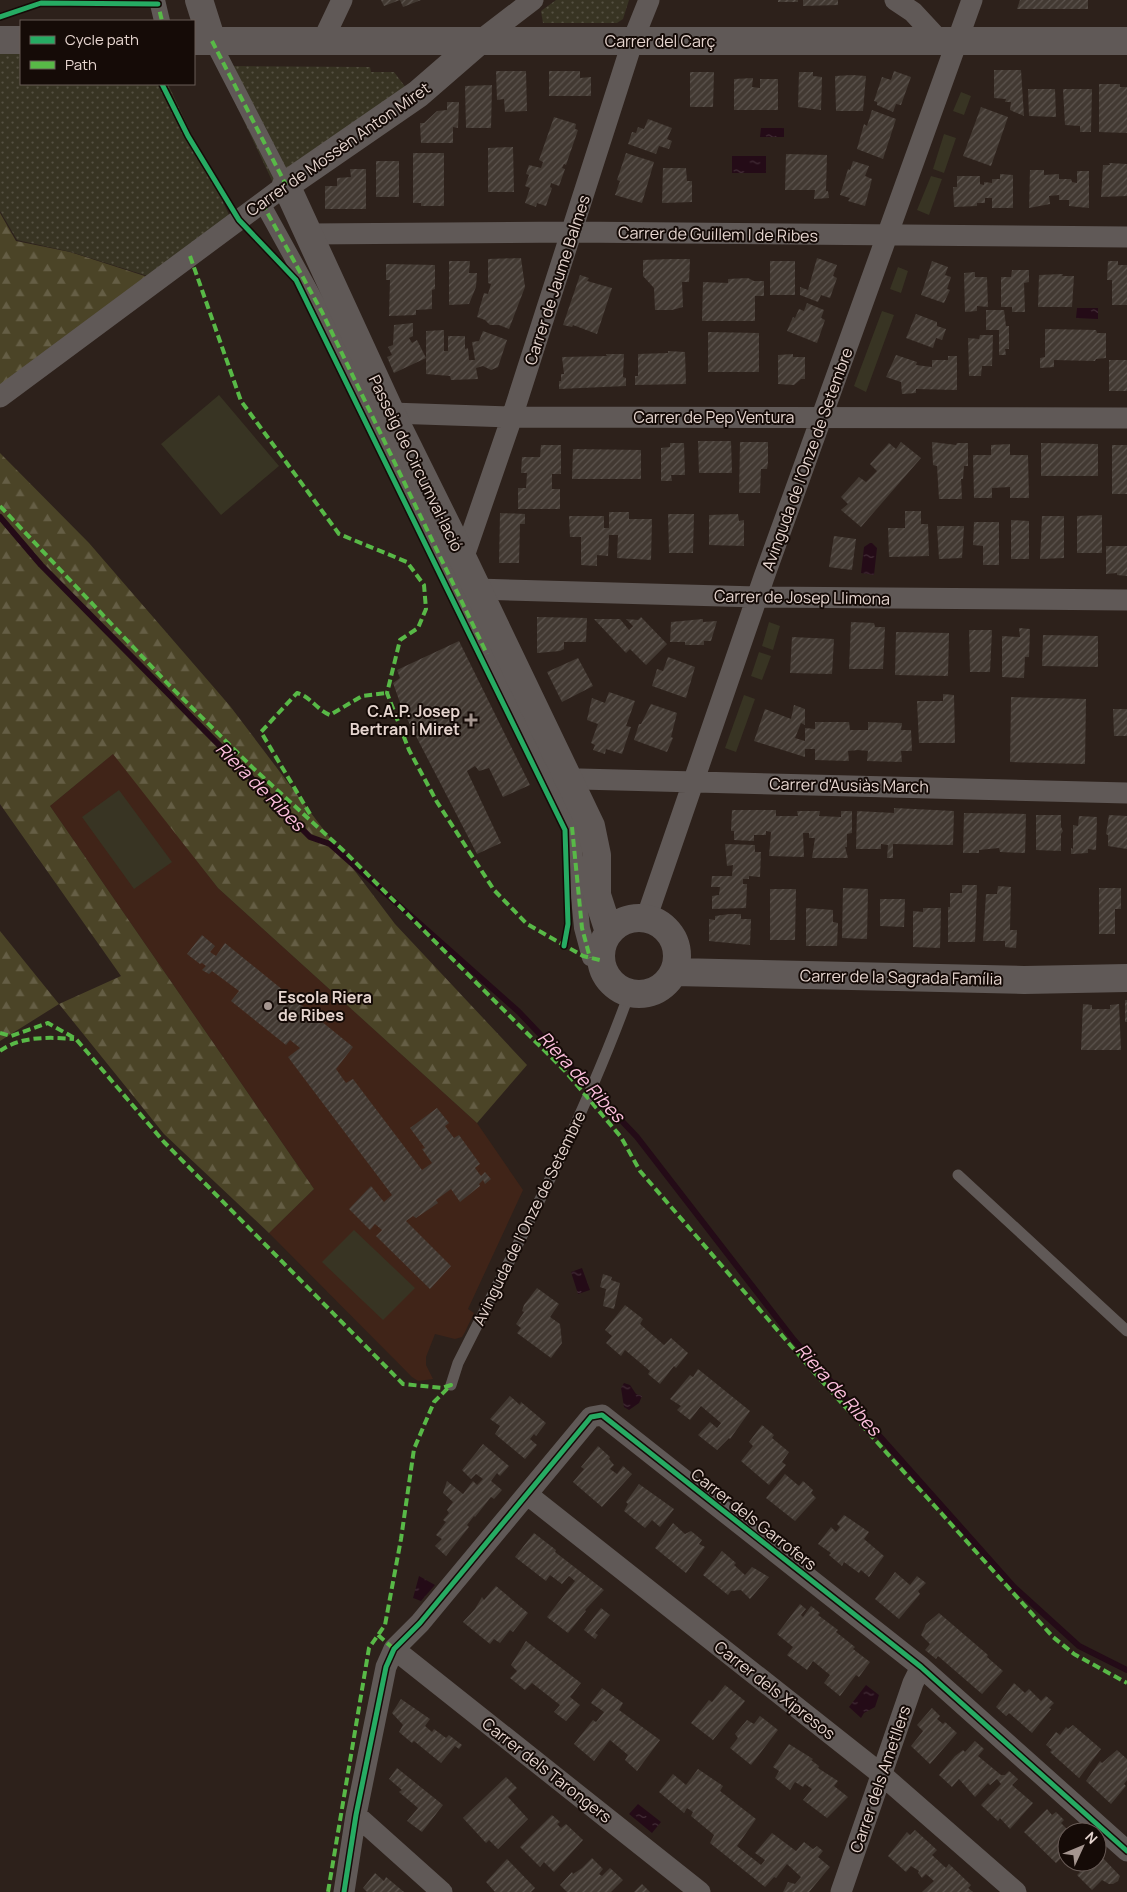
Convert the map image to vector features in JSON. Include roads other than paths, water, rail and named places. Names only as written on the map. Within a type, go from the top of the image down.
[{"type":"street","points":[[157,0],[162,20]]},
{"type":"street","name":"Passeig de Circumval·lació","points":[[199,0],[203,41],[286,185],[391,413],[552,746],[572,782],[591,826],[597,855],[597,895],[608,932]]},
{"type":"street","points":[[323,40],[342,0]]},
{"type":"street","name":"Carrer de Mossèn Anton Miret","points":[[0,397],[286,185],[418,94],[478,42],[534,0]]},
{"type":"street","name":"Carrer de Jaume Balmes","points":[[463,559],[512,417],[633,40],[649,0]]},
{"type":"street","points":[[895,0],[948,40]]},
{"type":"street","name":"Avinguda de l'Onze de Setembre","points":[[646,918],[757,597],[888,236],[948,40],[972,0]]},
{"type":"street","points":[[0,40],[20,40]]},
{"type":"street","name":"Carrer del Carç","points":[[203,41],[1127,41]]},
{"type":"street","name":"Passeig de Circumval·lació","points":[[262,203],[322,312],[572,827],[582,928],[590,958]]},
{"type":"street","name":"Carrer de Guillem I de Ribes","points":[[309,234],[572,232],[888,236],[1127,236]]},
{"type":"street","name":"Carrer de Pep Ventura","points":[[391,413],[512,417],[1127,418]]},
{"type":"street","name":"Carrer de Josep Llimona","points":[[477,589],[757,597],[1127,600]]},
{"type":"street","name":"Carrer d'Ausiàs March","points":[[572,782],[580,779],[1127,792]]},
{"type":"street","points":[[632,918],[646,918],[658,922],[670,934],[675,944],[677,959],[675,972],[657,991],[640,995],[629,994],[617,989],[604,974],[600,960],[601,946],[608,932],[622,921],[632,918]]},
{"type":"street","name":"Carrer de la Sagrada Família","points":[[675,972],[1024,980],[1127,978]]},
{"type":"street","name":"Carrer dels Garrofers","points":[[394,1649],[420,1623],[591,1417],[602,1415],[922,1667],[1127,1851]]},
{"type":"street","name":"Carrer dels Xipresos","points":[[528,1495],[880,1774],[1016,1892]]},
{"type":"street","points":[[344,1892],[356,1815],[386,1668],[394,1649]]},
{"type":"street","name":"Carrer dels Tarongers","points":[[394,1649],[700,1892]]},
{"type":"street","name":"Carrer dels Ametllers","points":[[841,1892],[880,1774],[913,1683],[922,1667]]},
{"type":"street","points":[[356,1815],[442,1892]]},
{"type":"lane","name":"Avinguda de l'Onze de Setembre","points":[[451,1385],[458,1363],[545,1190],[613,1038],[629,994]]},
{"type":"lane","points":[[958,1176],[1127,1330]]},
{"type":"water","points":[[761,128],[784,128],[784,137],[760,137]]},
{"type":"water","points":[[732,156],[766,156],[766,173],[732,173]]},
{"type":"water","points":[[1077,308],[1098,308],[1098,319],[1076,318]]},
{"type":"water","points":[[870,543],[877,548],[874,575],[861,573],[864,547]]},
{"type":"water","points":[[582,1268],[590,1290],[578,1294],[571,1272]]},
{"type":"water","points":[[624,1383],[630,1385],[636,1394],[642,1396],[639,1403],[629,1410],[624,1407],[621,1388]]},
{"type":"water","points":[[419,1576],[435,1585],[421,1601],[413,1598]]},
{"type":"water","points":[[866,1685],[879,1695],[875,1707],[864,1713],[861,1718],[849,1707]]},
{"type":"water","points":[[638,1804],[661,1822],[652,1833],[629,1814]]},
{"type":"waterway","name":"Riera de Ribes","points":[[0,517],[41,565],[310,837],[330,844],[519,1012],[637,1137],[794,1340],[1014,1587],[1079,1646],[1127,1670]]},
{"type":"place","name":"C.A.P. Josep Bertran i Miret","points":[[471,720]]},
{"type":"place","name":"Escola Riera de Ribes","points":[[268,1006]]}]
